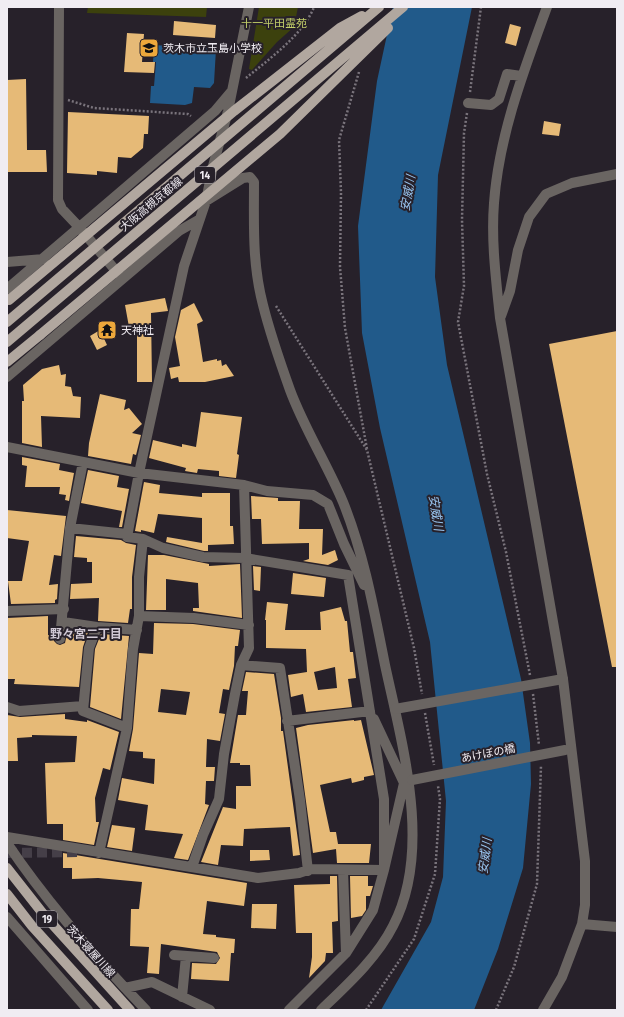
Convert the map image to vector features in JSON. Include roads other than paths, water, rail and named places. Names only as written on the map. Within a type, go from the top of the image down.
[{"type":"main road","name":"14","points":[[8,301],[234,111],[340,28],[379,7]]},
{"type":"main road","name":"大阪高槻京都線","points":[[7,322],[379,7]]},
{"type":"main road","name":"大阪高槻京都線","points":[[7,342],[403,7]]},
{"type":"main road","name":"14","points":[[7,362],[280,134],[409,7]]},
{"type":"main road","name":"茨木寝屋川線","points":[[7,868],[44,915],[90,968],[130,1010]]},
{"type":"main road","name":"19","points":[[7,894],[32,926],[108,1010]]},
{"type":"street","points":[[59,7],[57,197],[62,209],[80,227],[122,278]]},
{"type":"street","points":[[128,534],[139,473],[184,266],[206,201],[232,90],[249,7]]},
{"type":"street","points":[[543,1010],[562,977],[582,924],[585,905],[585,861],[569,750],[562,679],[500,318],[493,257],[494,202],[508,123],[522,76],[547,7]]},
{"type":"street","points":[[468,103],[491,105],[499,99],[507,74],[522,76]]},
{"type":"street","points":[[7,289],[215,111],[232,90]]},
{"type":"street","points":[[500,318],[510,291],[518,250],[528,217],[546,194],[572,183],[617,174]]},
{"type":"street","points":[[206,201],[243,178],[250,177],[254,182],[254,264],[263,305],[290,390],[343,502],[361,554],[373,603],[395,709],[408,781],[413,842],[404,898],[393,926],[366,963],[346,986],[321,1010]]},
{"type":"street","points":[[7,377],[179,231],[200,219]]},
{"type":"street","points":[[7,262],[44,258]]},
{"type":"street","points":[[7,446],[139,473],[244,485],[267,491],[313,495],[328,504],[344,544],[373,603]]},
{"type":"street","points":[[60,639],[63,622],[70,528],[83,462]]},
{"type":"street","points":[[192,867],[202,835],[218,799],[224,754],[241,665],[249,648],[245,558],[244,485]]},
{"type":"street","points":[[70,528],[128,534],[127,536],[143,539],[162,548],[202,557],[245,558],[348,575],[384,799],[384,870]]},
{"type":"street","points":[[99,853],[128,728],[133,649],[140,616],[139,577],[143,539]]},
{"type":"street","points":[[7,611],[64,609]]},
{"type":"street","points":[[140,616],[194,618],[249,625]]},
{"type":"street","points":[[63,622],[97,627],[137,630]]},
{"type":"street","points":[[97,627],[89,648],[83,711],[128,728]]},
{"type":"street","points":[[241,665],[280,668],[300,800],[308,870]]},
{"type":"street","points":[[395,709],[562,679]]},
{"type":"street","points":[[7,708],[19,711],[83,706]]},
{"type":"street","points":[[287,721],[369,710]]},
{"type":"street","points":[[289,1010],[346,953],[373,910],[408,781],[369,710]]},
{"type":"street","name":"あけぼの橋","points":[[408,781],[569,750]]},
{"type":"street","points":[[7,837],[258,878],[308,870],[384,870]]},
{"type":"street","points":[[7,843],[28,874],[125,988],[146,1010]]},
{"type":"street","points":[[343,870],[346,953]]},
{"type":"street","points":[[7,917],[88,1010]]},
{"type":"street","points":[[582,924],[617,927]]},
{"type":"street","points":[[174,955],[214,958]]},
{"type":"street","points":[[182,997],[186,956]]},
{"type":"street","points":[[125,988],[152,982],[210,1010]]},
{"type":"water","name":"安威川","points":[[393,7],[472,7],[438,175],[435,277],[447,365],[521,679],[530,743],[531,784],[523,868],[498,949],[474,1010],[381,1010],[431,922],[443,877],[446,801],[430,642],[380,428],[362,333],[358,226],[377,81]]},
{"type":"water","points":[[154,45],[216,49],[214,83],[210,88],[194,87],[192,103],[185,105],[150,103],[151,86],[154,86],[156,62],[153,62]]},
{"type":"tunnel","points":[[7,853],[81,852]]},
{"type":"place","name":"茨木市立玉島小学校","points":[[149,48]]},
{"type":"place","name":"天神社","points":[[107,330]]},
{"type":"district","name":"野々宮二丁目","points":[[86,634]]},
{"type":"park label","name":"十一平田霊苑","points":[[274,23]]}]
